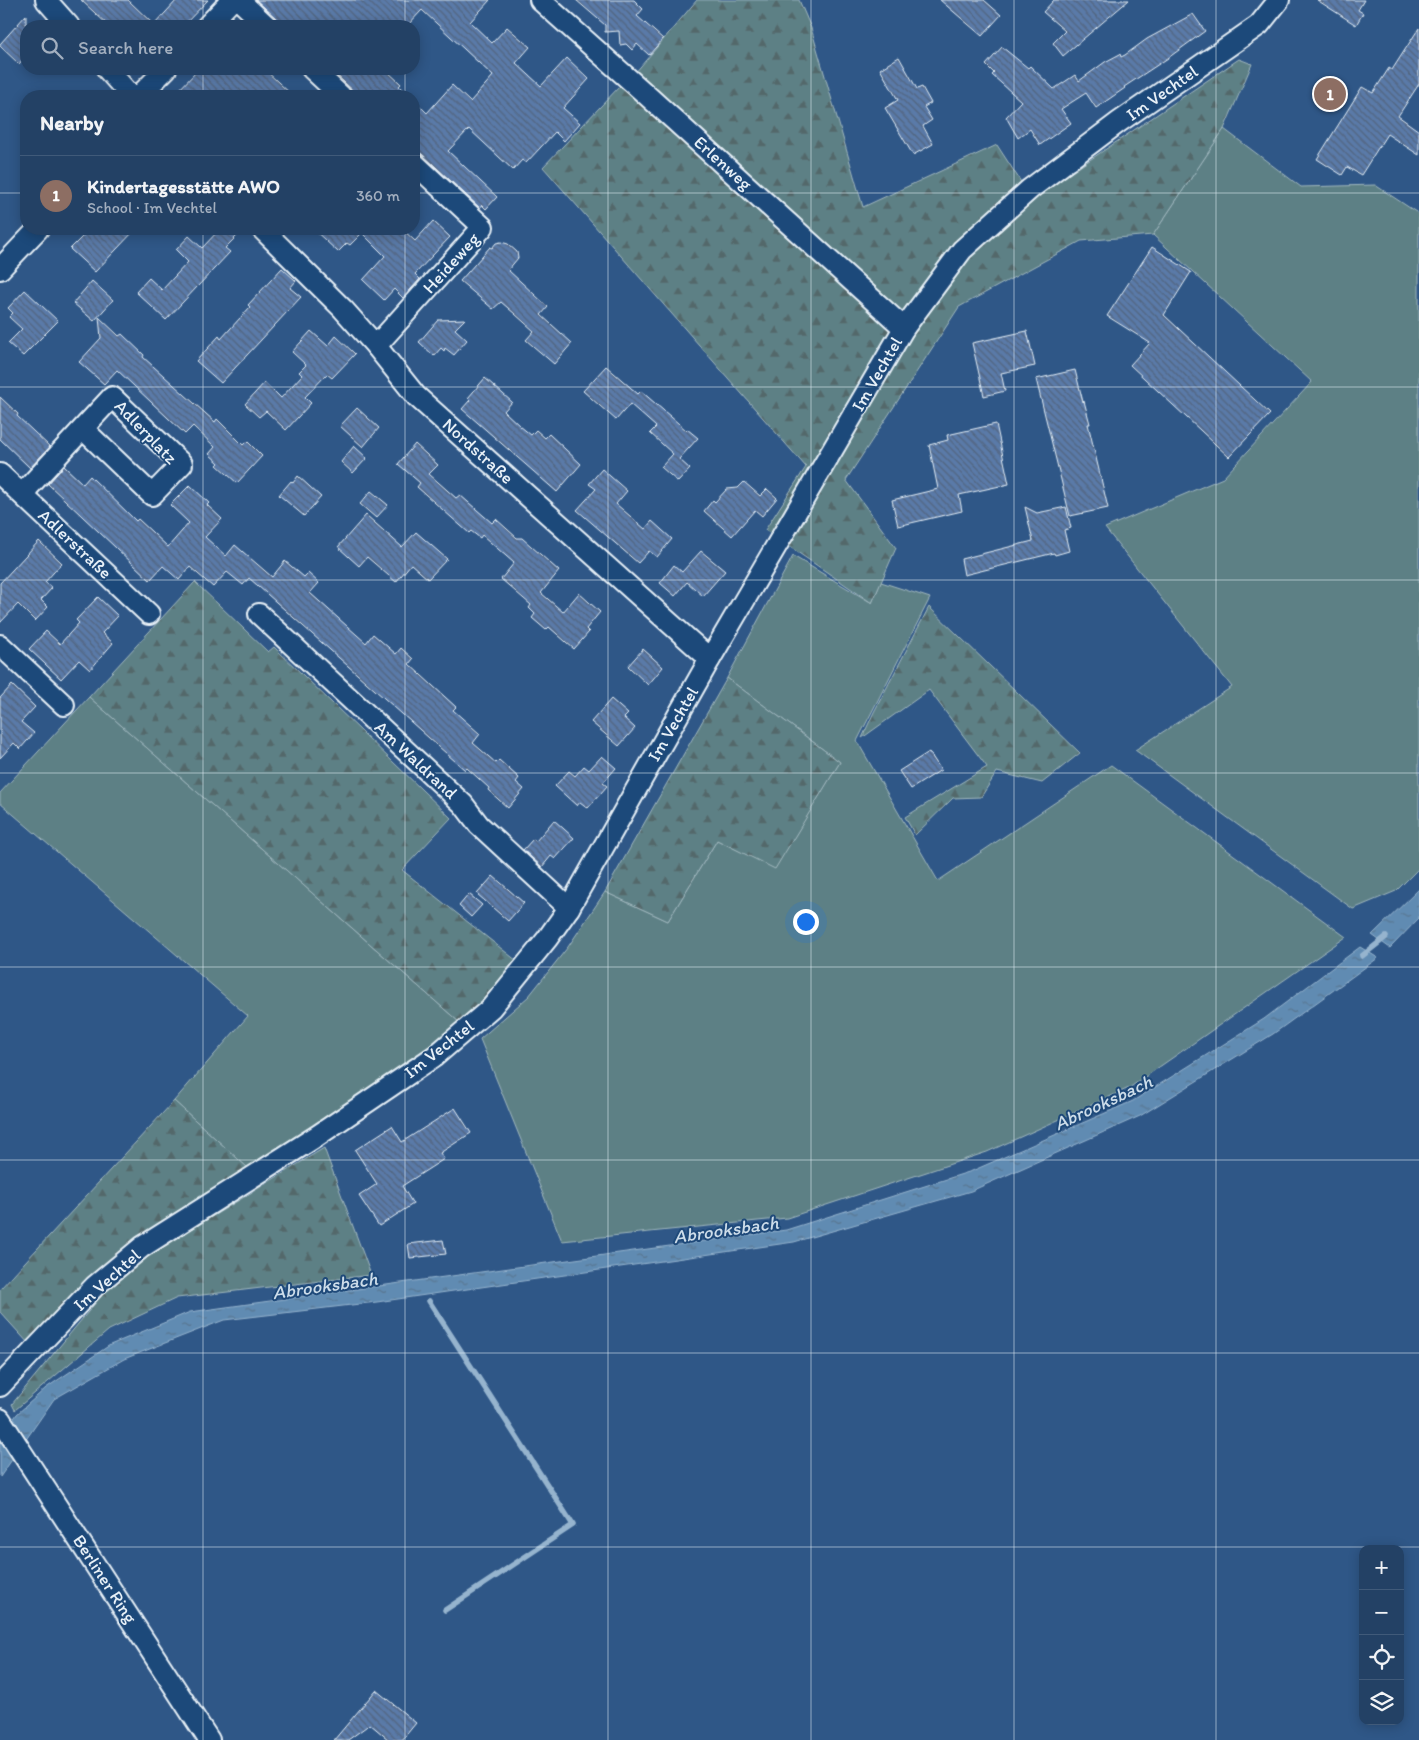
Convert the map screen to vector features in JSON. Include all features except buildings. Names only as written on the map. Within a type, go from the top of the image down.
[{"type":"street","points":[[46,0],[64,20]]},
{"type":"street","points":[[213,20],[232,0]]},
{"type":"street","points":[[239,0],[261,20]]},
{"type":"street","name":"Erlenweg","points":[[540,0],[904,328]]},
{"type":"street","name":"Im Vechtel","points":[[0,1386],[95,1286],[142,1247],[317,1136],[436,1056],[491,1008],[547,939],[569,908],[710,659],[904,328],[962,250],[1030,189],[1118,122],[1259,25],[1279,0]]},
{"type":"street","points":[[112,75],[126,90]]},
{"type":"street","points":[[145,90],[160,75]]},
{"type":"street","points":[[319,75],[335,90]]},
{"type":"street","name":"Heideweg","points":[[376,346],[483,227],[420,169]]},
{"type":"street","points":[[0,269],[32,235]]},
{"type":"street","name":"Nordstraße","points":[[268,235],[343,309],[416,396],[710,659]]},
{"type":"street","name":"Adlerplatz","points":[[22,494],[112,397],[182,464],[152,495],[83,429]]},
{"type":"street","name":"Adlerstraße","points":[[0,474],[149,614]]},
{"type":"street","name":"Am Waldrand","points":[[259,614],[463,804],[478,825],[569,908]]},
{"type":"street","points":[[0,645],[64,705]]},
{"type":"street","name":"Berliner Ring","points":[[0,1419],[209,1740]]},
{"type":"green space","points":[[697,0],[799,0],[811,28],[863,207],[997,145],[1032,199],[1239,59],[1252,64],[1224,129],[1153,235],[1081,241],[959,307],[846,480],[896,548],[872,603],[765,530],[806,467],[543,167],[620,86],[635,73]]},
{"type":"green space","points":[[1224,129],[1301,187],[1375,185],[1419,214],[1419,868],[1396,891],[1353,909],[1135,750],[1232,687],[1105,528],[1223,478],[1312,382],[1153,235]]},
{"type":"green space","points":[[793,556],[872,603],[881,582],[930,598],[857,741],[938,881],[1111,765],[1346,937],[1129,1088],[987,1152],[787,1218],[562,1241],[480,1039],[529,996],[568,947],[605,892],[668,921],[717,840],[775,868],[840,762],[727,678]]},
{"type":"green space","points":[[195,582],[268,652],[274,647],[451,818],[402,870],[517,961],[487,997],[459,1022],[89,697]]},
{"type":"green space","points":[[929,607],[1080,753],[1042,783],[997,772],[981,797],[953,798],[915,835],[905,817],[987,767],[929,690],[862,738]]},
{"type":"green space","points":[[727,678],[840,762],[775,869],[717,840],[668,921],[605,892]]},
{"type":"green space","points":[[89,697],[459,1022],[431,1046],[249,1169],[174,1101],[248,1016],[0,803],[0,793]]},
{"type":"green space","points":[[174,1101],[249,1169],[136,1238],[87,1281],[29,1344],[0,1312],[0,1289]]},
{"type":"green space","points":[[324,1148],[371,1275],[177,1298],[109,1330],[15,1410],[12,1404],[102,1295],[148,1256]]},
{"type":"water","points":[[1419,889],[1419,918],[1390,948],[1372,935]]},
{"type":"water","points":[[1360,947],[1378,958],[1273,1034],[1140,1116],[971,1191],[794,1242],[377,1302],[224,1320],[124,1359],[54,1399],[0,1477],[0,1438],[17,1414],[46,1388],[110,1345],[190,1312],[786,1230],[972,1171],[1133,1101],[1264,1019]]},
{"type":"waterway","name":"Abrooksbach","points":[[1362,956],[1386,937]]},
{"type":"waterway","points":[[429,1301],[573,1525],[445,1610]]},
{"type":"place","name":"Kindertagesstätte AWO","points":[[1330,94]]}]
